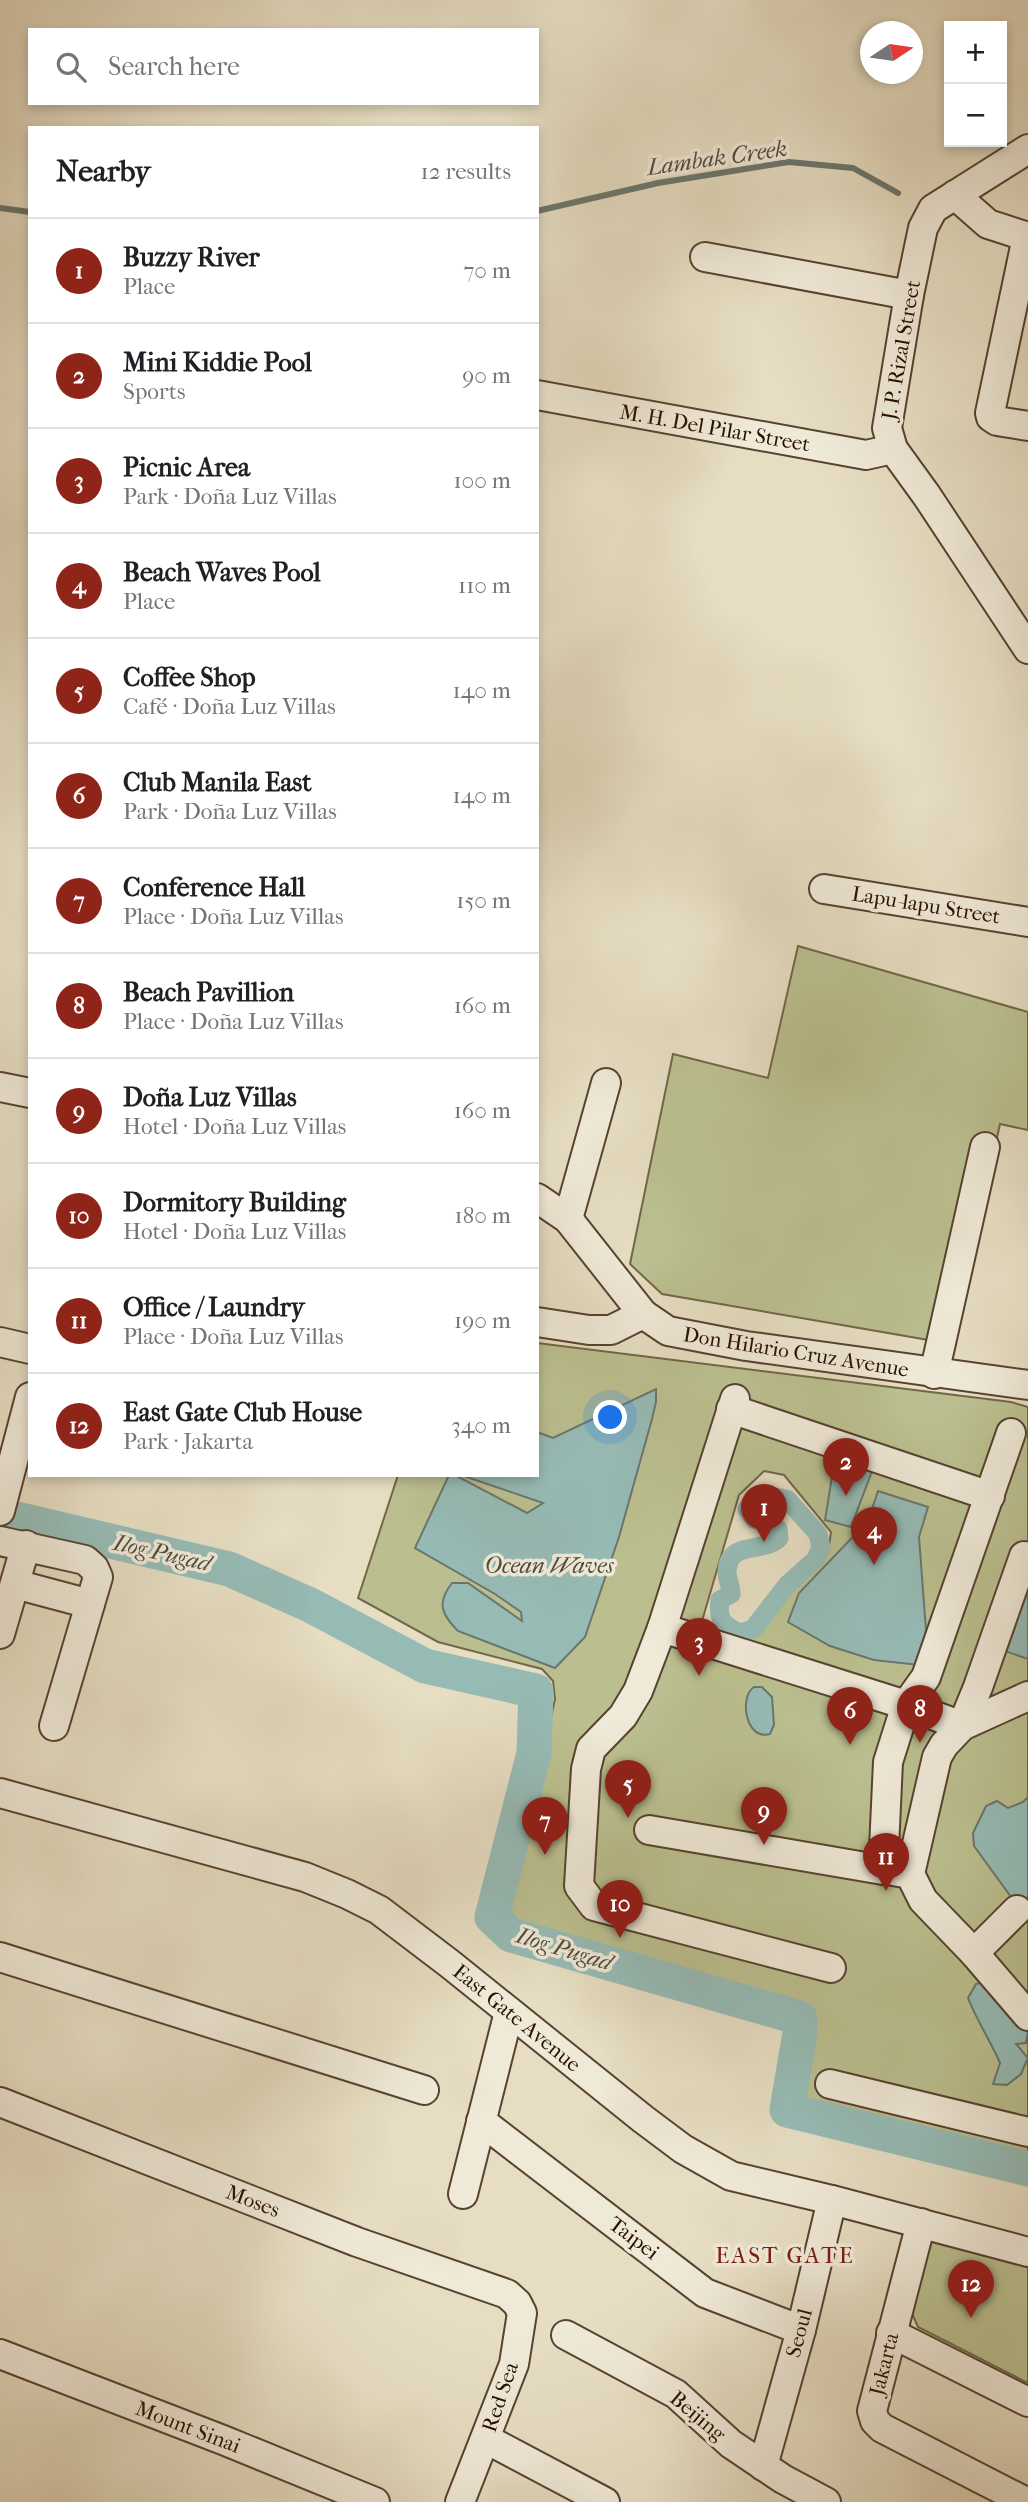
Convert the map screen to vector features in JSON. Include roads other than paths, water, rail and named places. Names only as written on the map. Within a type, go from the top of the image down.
[{"type":"street","name":"J. P. Rizal Street","points":[[1028,149],[933,209],[923,228],[888,410],[887,428],[893,449],[1028,649]]},
{"type":"street","points":[[955,195],[988,224],[1028,237],[1020,307],[990,413],[991,418],[997,421],[1028,426]]},
{"type":"street","points":[[705,257],[909,295]]},
{"type":"street","name":"M. H. Del Pilar Street","points":[[539,395],[866,455],[893,449]]},
{"type":"street","name":"Lapu-lapu Street","points":[[824,889],[1028,922]]},
{"type":"street","points":[[568,1219],[606,1083]]},
{"type":"street","points":[[0,1087],[28,1093]]},
{"type":"street","points":[[934,1374],[985,1147]]},
{"type":"street","name":"Don Hilario Cruz Avenue","points":[[539,1199],[568,1219],[643,1314],[668,1331],[746,1346],[1028,1385]]},
{"type":"street","points":[[539,1322],[589,1330],[611,1330],[643,1314]]},
{"type":"street","points":[[0,1342],[28,1349]]},
{"type":"street","points":[[0,1511],[28,1404]]},
{"type":"street","points":[[831,1968],[594,1906],[579,1886],[586,1769],[591,1749],[623,1716],[638,1691],[662,1628],[733,1404],[990,1496]]},
{"type":"street","points":[[886,1870],[888,1762],[906,1705],[926,1677],[1011,1433]]},
{"type":"street","points":[[0,1634],[15,1584],[13,1543],[85,1560],[94,1568],[98,1577],[54,1726]]},
{"type":"street","points":[[886,1870],[937,1757],[961,1726],[978,1687],[1024,1556]]},
{"type":"street","points":[[15,1584],[90,1604]]},
{"type":"street","points":[[662,1628],[906,1705],[961,1726],[1028,1696]]},
{"type":"street","name":"East Gate Avenue","points":[[0,1793],[305,1877],[379,1910],[683,2149],[731,2176],[921,2222],[1028,2252]]},
{"type":"street","points":[[649,1830],[886,1870],[923,1900],[1028,2015]]},
{"type":"street","points":[[974,1953],[1017,1910]]},
{"type":"street","points":[[0,1957],[424,2090]]},
{"type":"street","points":[[463,2194],[509,2012]]},
{"type":"street","points":[[830,2084],[1028,2132]]},
{"type":"street","name":"Moses","points":[[0,2102],[357,2242],[507,2294]]},
{"type":"street","name":"Taipei","points":[[481,2121],[705,2293],[801,2330]]},
{"type":"street","name":"Seoul","points":[[763,2466],[801,2330],[832,2200]]},
{"type":"street","name":"Jakarta","points":[[921,2222],[872,2411],[875,2421],[882,2428],[1026,2502]]},
{"type":"street","name":"Red Sea","points":[[460,2502],[514,2364],[523,2313],[517,2302],[507,2294]]},
{"type":"street","points":[[891,2333],[1028,2402]]},
{"type":"street","name":"Beijing","points":[[566,2335],[676,2394],[731,2444],[763,2466],[826,2502]]},
{"type":"street","name":"Mount Sinai","points":[[0,2354],[375,2502]]},
{"type":"street","points":[[486,2439],[605,2502]]},
{"type":"water","name":"Ocean Waves","points":[[656,1389],[652,1419],[619,1537],[585,1637],[555,1668],[458,1631],[448,1620],[443,1608],[444,1597],[452,1583],[468,1583],[522,1621],[521,1612],[415,1548],[448,1477],[459,1477],[527,1513],[543,1503],[467,1477],[539,1477],[539,1433],[553,1438]]},
{"type":"water","points":[[835,1458],[872,1471],[851,1527],[825,1520]]},
{"type":"water","points":[[878,1491],[928,1507],[919,1537],[926,1630],[919,1665],[874,1660],[830,1646],[788,1622],[799,1593],[868,1521]]},
{"type":"water","points":[[1028,1588],[1028,1659],[1005,1651]]},
{"type":"water","points":[[754,1687],[762,1687],[772,1697],[774,1725],[770,1734],[755,1731],[750,1725],[746,1708],[749,1692]]},
{"type":"water","points":[[1028,1797],[1028,1911],[1014,1901],[974,1846],[973,1833],[986,1806],[997,1801],[1008,1808]]},
{"type":"water","points":[[986,1982],[1028,2030],[1026,2043],[1016,2044],[1028,2058],[1021,2074],[1007,2085],[993,2084],[1000,2063],[968,1998],[976,1984]]},
{"type":"waterway","name":"Lambak Creek","points":[[539,211],[658,183],[789,162],[853,168],[898,193]]},
{"type":"waterway","name":"Lambak Creek","points":[[0,208],[28,212]]},
{"type":"waterway","points":[[769,1496],[787,1499],[818,1534],[821,1547],[816,1559],[787,1585],[753,1629],[740,1633],[722,1621],[719,1612],[720,1600],[731,1594],[727,1572],[733,1555],[772,1543],[779,1538],[778,1529],[770,1523],[754,1519],[747,1509],[755,1498],[769,1496]]},
{"type":"waterway","name":"Ilog Pugad","points":[[0,1515],[229,1569],[310,1605],[425,1666],[536,1691],[534,1753],[492,1917],[511,1935],[800,2018],[787,2110],[1028,2169]]},
{"type":"place","name":"Mini Kiddie Pool","points":[[846,1496]]},
{"type":"place","name":"Buzzy River","points":[[764,1542]]},
{"type":"place","name":"Beach Waves Pool","points":[[874,1565]]},
{"type":"place","name":"Picnic Area","points":[[699,1676]]},
{"type":"place","name":"Beach Pavillion","points":[[920,1743]]},
{"type":"place","name":"Club Manila East","points":[[850,1745]]},
{"type":"place","name":"Coffee Shop","points":[[628,1818]]},
{"type":"place","name":"Doña Luz Villas","points":[[764,1845]]},
{"type":"place","name":"Conference Hall","points":[[545,1855]]},
{"type":"place","name":"Office / Laundry","points":[[886,1891]]},
{"type":"place","name":"Dormitory Building","points":[[620,1938]]},
{"type":"place","name":"East Gate Club House","points":[[971,2318]]},
{"type":"district","name":"EAST GATE","points":[[785,2255]]}]
